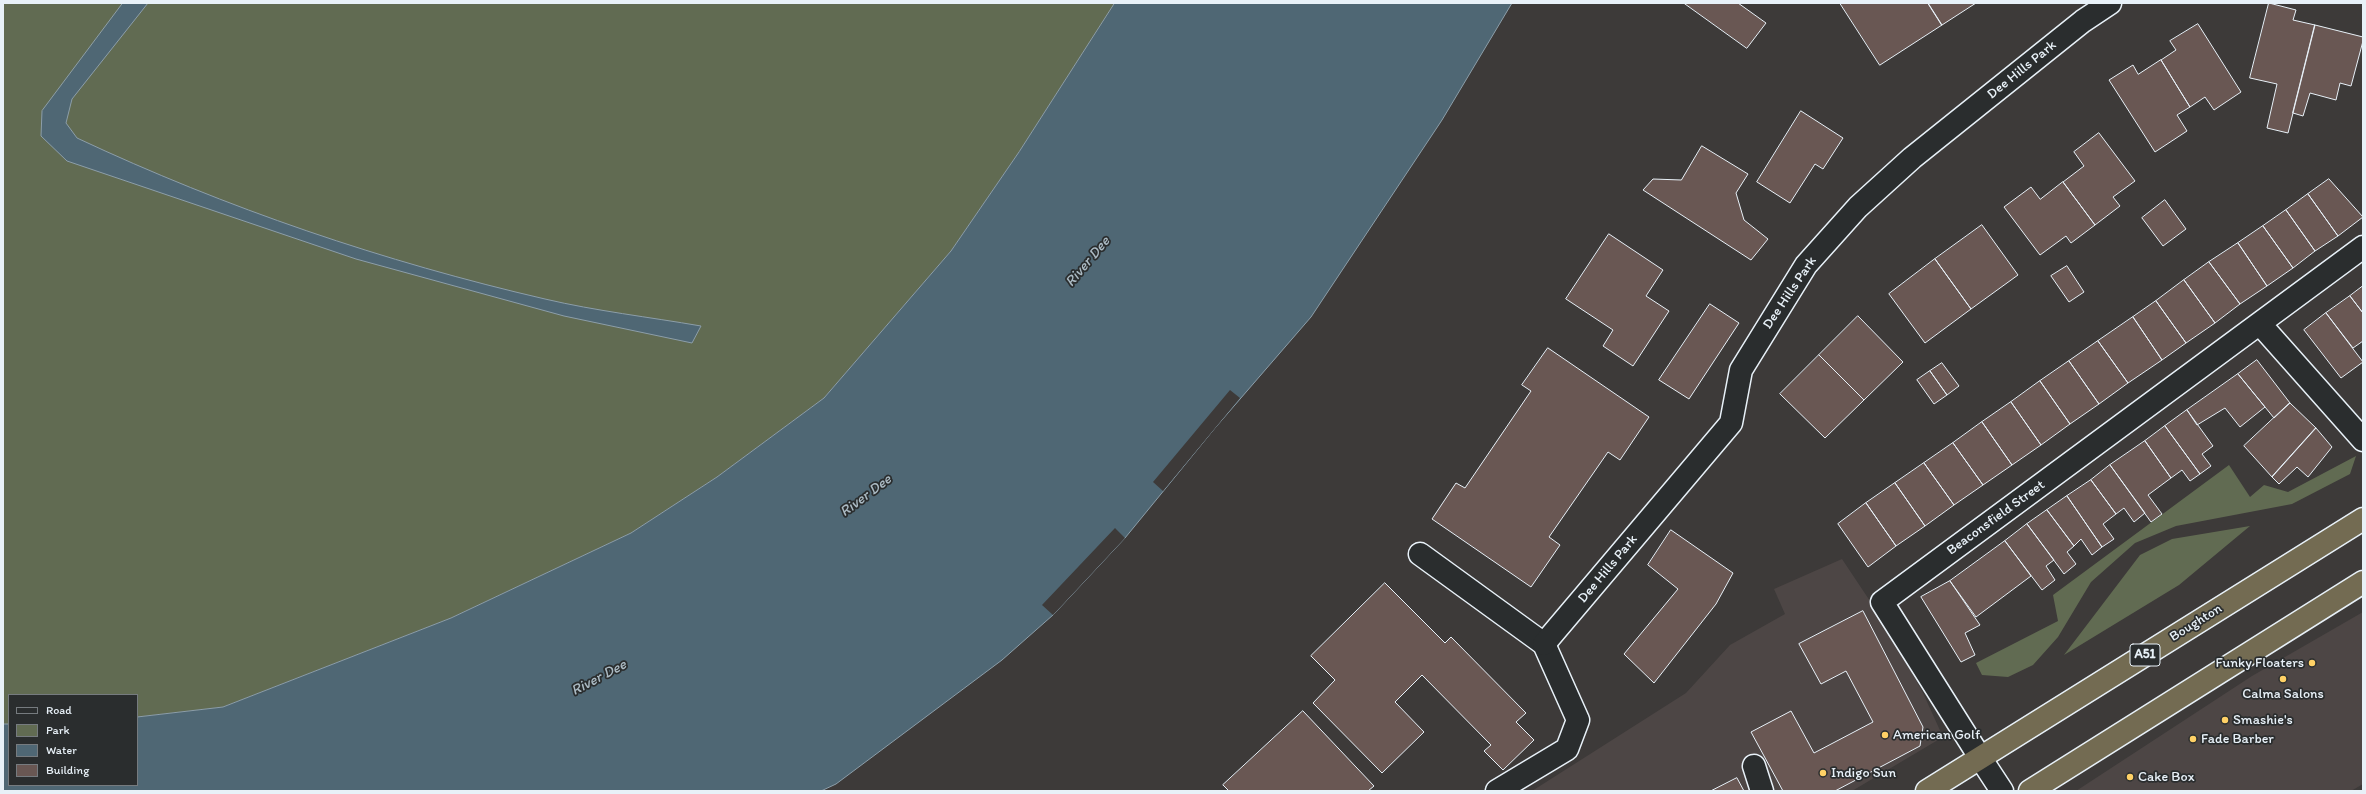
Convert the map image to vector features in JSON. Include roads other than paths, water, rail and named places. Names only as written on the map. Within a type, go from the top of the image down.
[{"type":"highway","name":"Boughton","points":[[1927,791],[1981,759],[2363,519]]},
{"type":"highway","points":[[2030,791],[2363,582]]},
{"type":"street","name":"Dee Hills Park","points":[[1544,644],[1731,424],[1741,370],[1806,265],[1858,207],[1912,158],[2083,21],[2110,3]]},
{"type":"street","name":"Beaconsfield Street","points":[[1981,759],[1882,602],[2363,247]]},
{"type":"street","points":[[2260,324],[2363,440]]},
{"type":"street","points":[[1420,554],[1544,644],[1578,720],[1567,749],[1497,791]]},
{"type":"street","points":[[1981,759],[2002,791]]},
{"type":"street","points":[[1754,766],[1762,791]]},
{"type":"water","points":[[123,3],[148,3],[72,99],[66,123],[77,138],[190,187],[248,210],[307,231],[425,268],[564,303],[701,326],[692,343],[564,316],[356,259],[67,161],[41,136],[42,111]]},
{"type":"water","name":"River Dee","points":[[1115,3],[1512,3],[1442,120],[1311,317],[1215,428],[1125,538],[1053,615],[1002,660],[836,784],[821,791],[3,791],[3,724],[8,724],[8,786],[138,786],[138,717],[223,707],[451,618],[631,533],[717,477],[824,398],[951,251],[1019,152]]},
{"type":"place","name":"Funky Floaters","points":[[2312,663]]},
{"type":"place","name":"Calma Salons","points":[[2283,679]]},
{"type":"place","name":"Smashie's","points":[[2225,720]]},
{"type":"place","name":"American Golf","points":[[1885,735]]},
{"type":"place","name":"Fade Barber","points":[[2193,739]]},
{"type":"place","name":"Indigo Sun","points":[[1823,773]]},
{"type":"place","name":"Cake Box","points":[[2130,777]]}]
